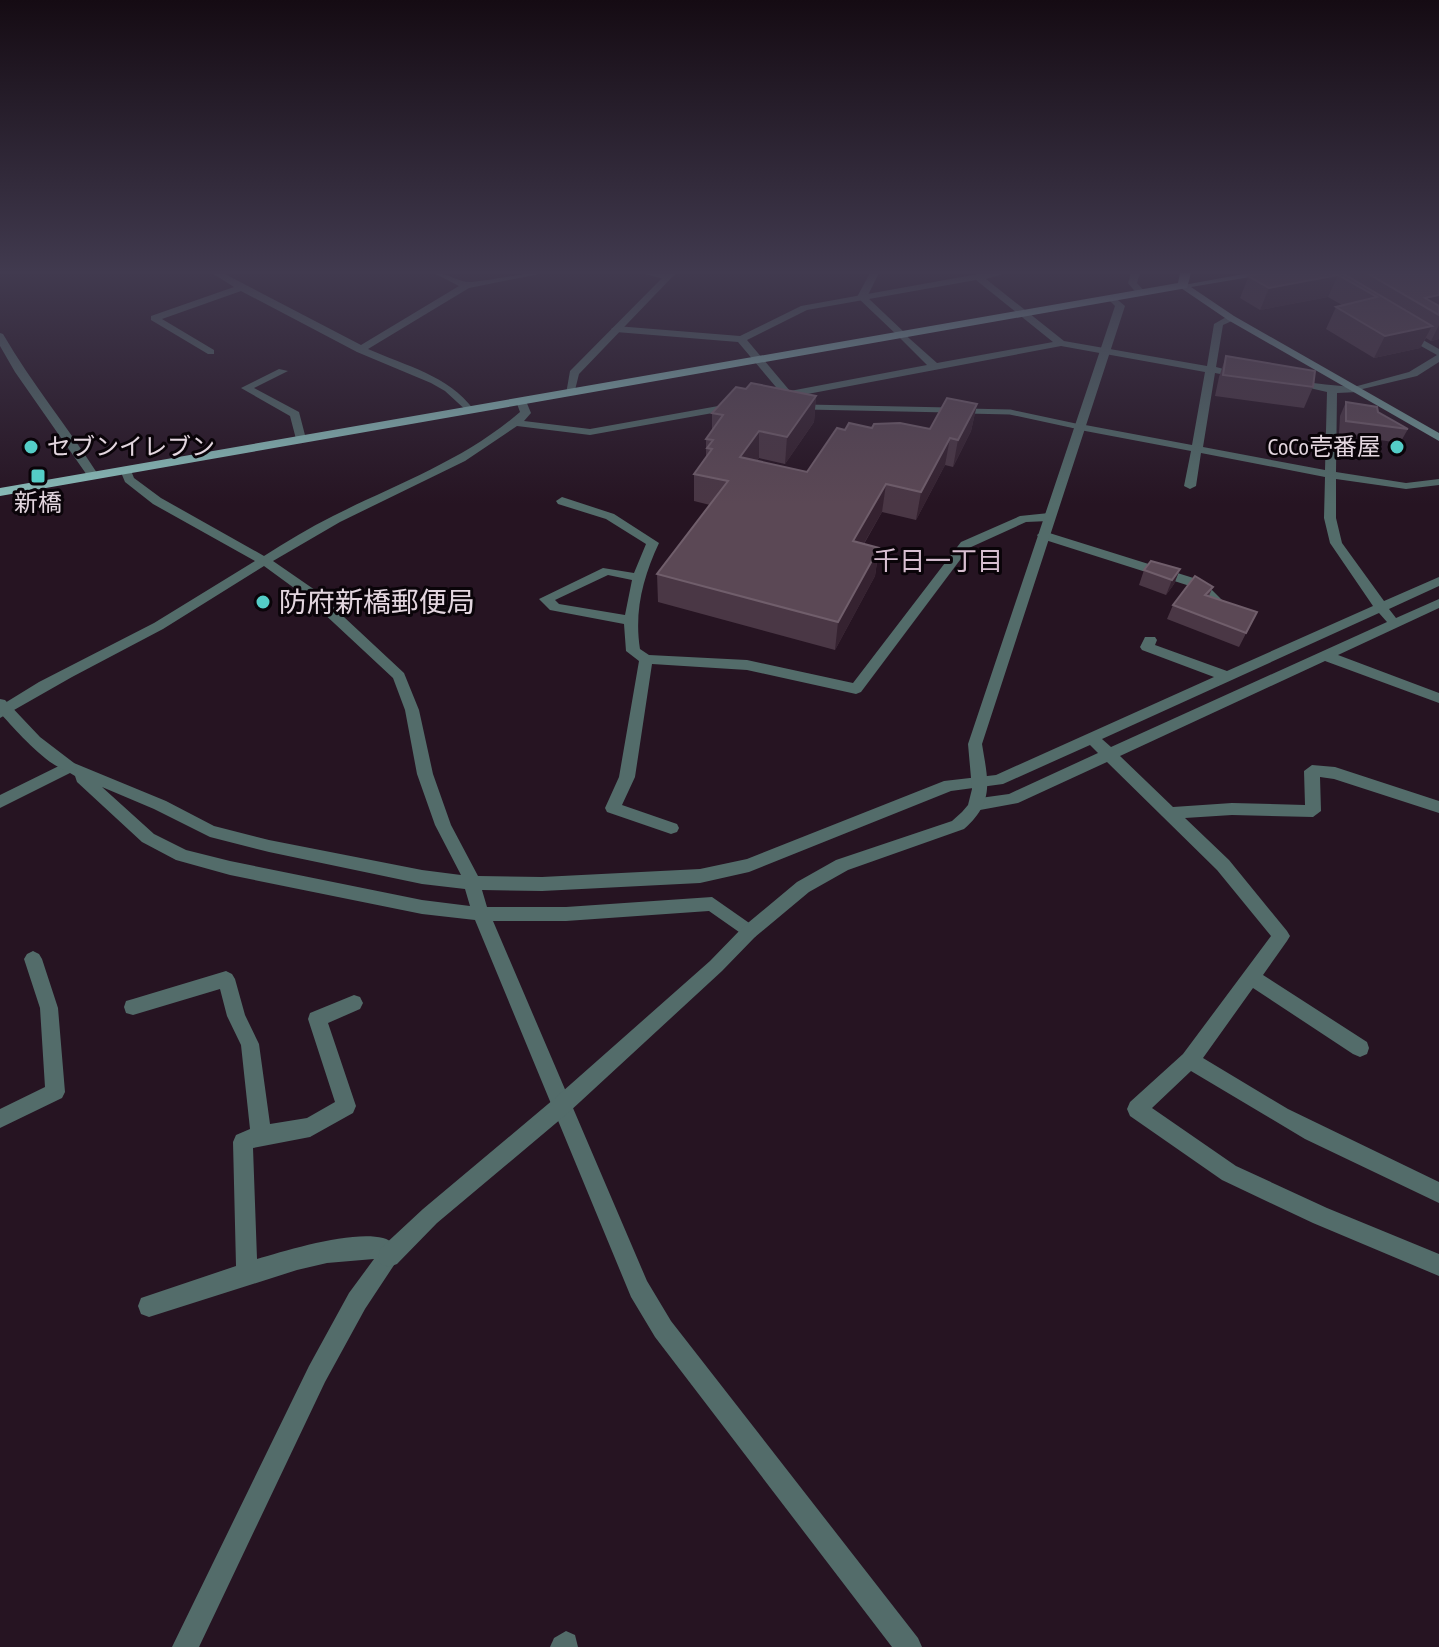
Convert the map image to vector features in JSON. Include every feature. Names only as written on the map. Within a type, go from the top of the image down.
[{"type":"main road","points":[[0,492],[810,350]]},
{"type":"main road","points":[[1285,350],[1439,438]]},
{"type":"street","points":[[7,350],[76,446],[93,476]]},
{"type":"street","points":[[207,350],[211,352]]},
{"type":"street","points":[[360,350],[427,377],[464,402],[469,410]]},
{"type":"street","points":[[570,392],[574,373],[596,350]]},
{"type":"street","points":[[750,350],[788,395]]},
{"type":"street","points":[[917,350],[936,368]]},
{"type":"street","points":[[773,398],[1027,350]]},
{"type":"street","points":[[185,1647],[317,1374],[357,1301],[389,1256],[430,1216],[561,1106],[716,966],[749,932],[803,887],[842,865],[958,825],[980,804],[975,744],[1105,350],[1256,377]]},
{"type":"street","points":[[1190,486],[1214,350]]},
{"type":"street","points":[[1287,382],[1332,390],[1354,390],[1413,374],[1439,356]]},
{"type":"street","points":[[283,371],[246,388],[295,414],[301,439]]},
{"type":"street","points":[[1332,390],[1330,518],[1336,543],[1394,623]]},
{"type":"street","points":[[521,401],[526,413],[516,423],[428,477],[336,520],[262,561],[180,614],[1,709],[148,838],[182,855],[363,895],[481,914],[566,914],[712,904],[749,932]]},
{"type":"street","points":[[516,423],[590,432],[743,404]]},
{"type":"street","points":[[1080,427],[1331,475],[1406,486],[1439,482]]},
{"type":"street","points":[[126,470],[129,480],[157,501],[262,561],[310,593],[399,676],[412,710],[425,774],[443,825],[467,869],[481,914],[639,1289],[663,1329],[909,1647]]},
{"type":"street","points":[[562,501],[601,513],[653,543],[639,578],[632,621],[633,651],[646,659],[747,665],[856,689],[965,545],[1024,519],[1049,517]]},
{"type":"street","points":[[1043,535],[1198,584],[1215,600]]},
{"type":"street","points":[[632,621],[555,607],[546,599],[607,571],[639,578]]},
{"type":"street","points":[[0,802],[69,767],[160,805],[210,831],[361,864],[469,883],[602,883],[700,876],[749,865],[949,785],[998,780],[1382,610],[1439,581]]},
{"type":"street","points":[[980,804],[1012,799],[1439,603]]},
{"type":"street","points":[[1150,640],[1147,647],[1228,677]]},
{"type":"street","points":[[1324,655],[1439,698]]},
{"type":"street","points":[[646,659],[627,777],[613,808],[671,828]]},
{"type":"street","points":[[1093,739],[1223,865],[1281,936],[1190,1060],[1137,1109],[1229,1173],[1320,1216],[1439,1265]]},
{"type":"street","points":[[1171,813],[1232,809],[1313,811],[1312,771],[1335,773],[1439,807]]},
{"type":"street","points":[[0,1119],[55,1092],[54,1025],[43,980],[33,959]]},
{"type":"street","points":[[1251,977],[1360,1048]]},
{"type":"street","points":[[133,1007],[226,979],[236,1016],[250,1044],[261,1135]]},
{"type":"street","points":[[247,1275],[243,1142],[261,1135],[310,1127],[346,1106],[317,1019],[354,1003]]},
{"type":"street","points":[[1190,1060],[1240,1094],[1312,1134],[1439,1193]]},
{"type":"street","points":[[149,1306],[317,1254],[360,1246],[381,1248],[389,1256]]},
{"type":"lane","points":[[788,395],[797,404],[813,408],[1000,411],[1080,427]]},
{"type":"building","points":[[1226,356],[1315,371],[1313,387],[1223,375]]},
{"type":"building","points":[[751,383],[816,396],[787,437],[759,431],[740,457],[807,472],[837,428],[845,430],[849,423],[872,428],[874,424],[900,423],[930,429],[947,398],[977,404],[958,440],[950,438],[921,492],[886,484],[853,541],[879,548],[838,622],[657,574],[728,481],[694,474],[712,449],[707,448],[713,440],[706,439],[723,415],[712,413],[736,387],[746,389]]},
{"type":"building","points":[[1346,402],[1377,407],[1378,412],[1408,429],[1346,421]]},
{"type":"building","points":[[1151,561],[1180,569],[1172,580],[1144,570]]},
{"type":"building","points":[[1195,576],[1213,587],[1205,595],[1257,612],[1246,633],[1173,605]]},
{"type":"place","name":"セブンイレブン","points":[[31,447]]},
{"type":"place","name":"CoCo壱番屋","points":[[1397,447]]},
{"type":"place","name":"新橋","points":[[38,476]]},
{"type":"place","name":"防府新橋郵便局","points":[[263,602]]},
{"type":"district","name":"千日一丁目","points":[[938,561]]}]
